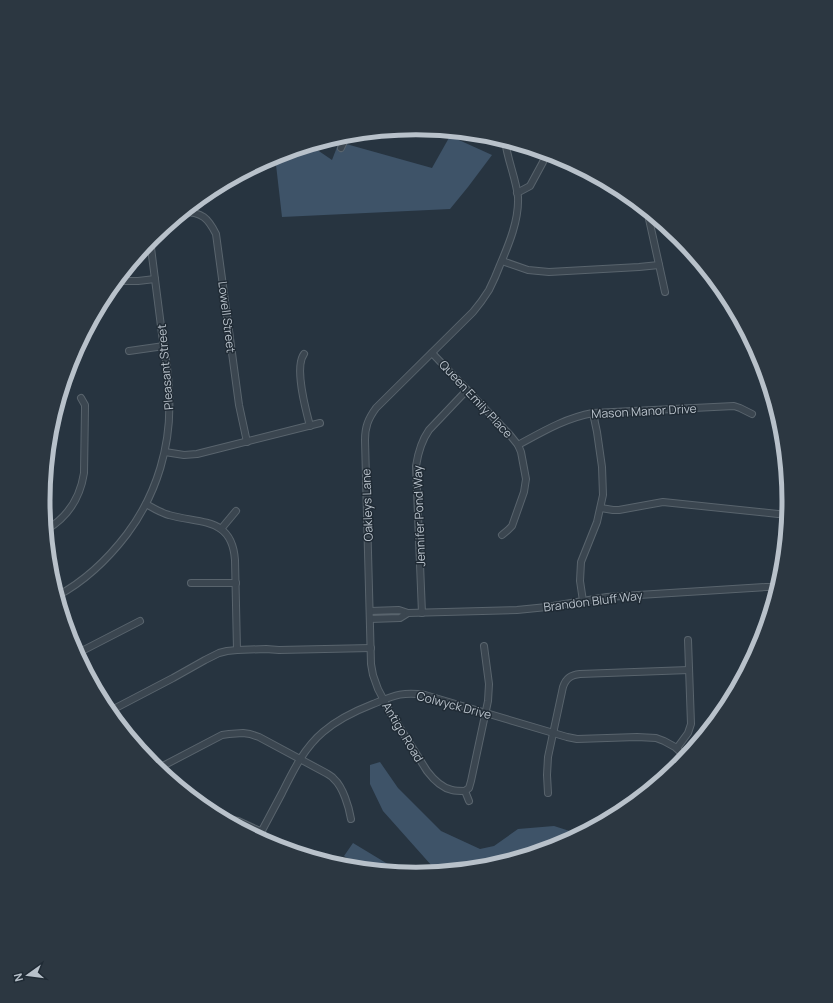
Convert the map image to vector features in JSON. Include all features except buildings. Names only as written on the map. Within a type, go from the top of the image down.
[{"type":"street","points":[[341,148],[343,142]]},
{"type":"street","name":"Oakleys Lane","points":[[371,648],[364,440],[365,430],[369,419],[376,408],[468,318],[489,289],[509,244],[518,208],[517,193],[506,146]]},
{"type":"street","points":[[517,193],[530,186],[545,158]]},
{"type":"street","name":"Lowell Street","points":[[191,213],[205,217],[211,223],[216,234],[239,405],[247,442]]},
{"type":"street","points":[[649,218],[665,292]]},
{"type":"street","name":"Pleasant Street","points":[[61,593],[86,577],[107,558],[120,543],[146,504],[157,479],[165,452],[170,401],[169,384],[151,249]]},
{"type":"street","points":[[502,261],[528,270],[549,272],[659,265]]},
{"type":"street","points":[[124,281],[138,282],[155,279]]},
{"type":"street","points":[[129,351],[164,346]]},
{"type":"street","name":"Queen Emily Place","points":[[432,353],[510,435],[518,445],[521,452],[526,479],[525,486],[512,526],[502,535]]},
{"type":"street","points":[[304,354],[301,358],[300,372],[310,426]]},
{"type":"street","name":"Jennifer Pond Way","points":[[422,613],[416,466],[417,458],[425,436],[467,390]]},
{"type":"street","points":[[51,527],[64,517],[71,508],[79,494],[82,483],[84,473],[85,405],[81,398]]},
{"type":"street","name":"Mason Manor Drive","points":[[518,445],[548,428],[569,419],[593,413],[734,406],[752,414]]},
{"type":"street","points":[[583,601],[580,581],[581,562],[601,508],[603,485],[602,467],[593,413]]},
{"type":"street","points":[[165,452],[184,455],[197,454],[320,424]]},
{"type":"street","points":[[601,508],[619,510],[663,502],[778,514]]},
{"type":"street","points":[[146,504],[168,515],[210,523],[225,532],[231,541],[235,551],[237,650]]},
{"type":"street","points":[[221,529],[236,511]]},
{"type":"street","points":[[191,583],[236,583]]},
{"type":"street","name":"Brandon Bluff Way","points":[[370,611],[399,610],[408,613],[422,613],[517,610],[547,607],[607,597],[773,586]]},
{"type":"street","name":"Brandon Bluff Way","points":[[370,619],[400,618],[408,613]]},
{"type":"street","points":[[82,651],[140,621]]},
{"type":"street","points":[[677,748],[688,733],[691,724],[688,640]]},
{"type":"street","points":[[469,801],[465,791],[469,788],[471,781],[489,697],[489,684],[484,646]]},
{"type":"street","points":[[115,709],[213,656],[227,651],[371,648]]},
{"type":"street","name":"Antigo Road","points":[[371,648],[371,664],[378,689],[383,700],[422,764],[433,778],[445,787],[452,791],[465,791]]},
{"type":"street","points":[[548,793],[547,766],[563,684],[567,679],[574,675],[580,674],[689,670]]},
{"type":"street","name":"Colwyck Drive","points":[[262,832],[295,768],[309,746],[322,733],[348,715],[396,695],[406,693],[426,695],[553,733],[577,738],[656,738],[677,748],[683,754]]},
{"type":"street","points":[[163,766],[222,735],[238,733],[250,734],[259,737],[334,778],[345,798],[351,819]]},
{"type":"street","points":[[236,821],[262,832]]},
{"type":"water","points":[[450,137],[492,155],[450,209],[282,217],[276,163],[299,154],[316,149],[332,160],[338,143],[342,143],[432,168]]},
{"type":"water","points":[[380,762],[398,788],[441,831],[480,849],[494,846],[518,829],[554,826],[574,832],[534,849],[511,856],[464,865],[432,867],[383,811],[370,784],[370,765]]},
{"type":"water","points":[[353,843],[393,867],[354,863],[344,856]]}]
